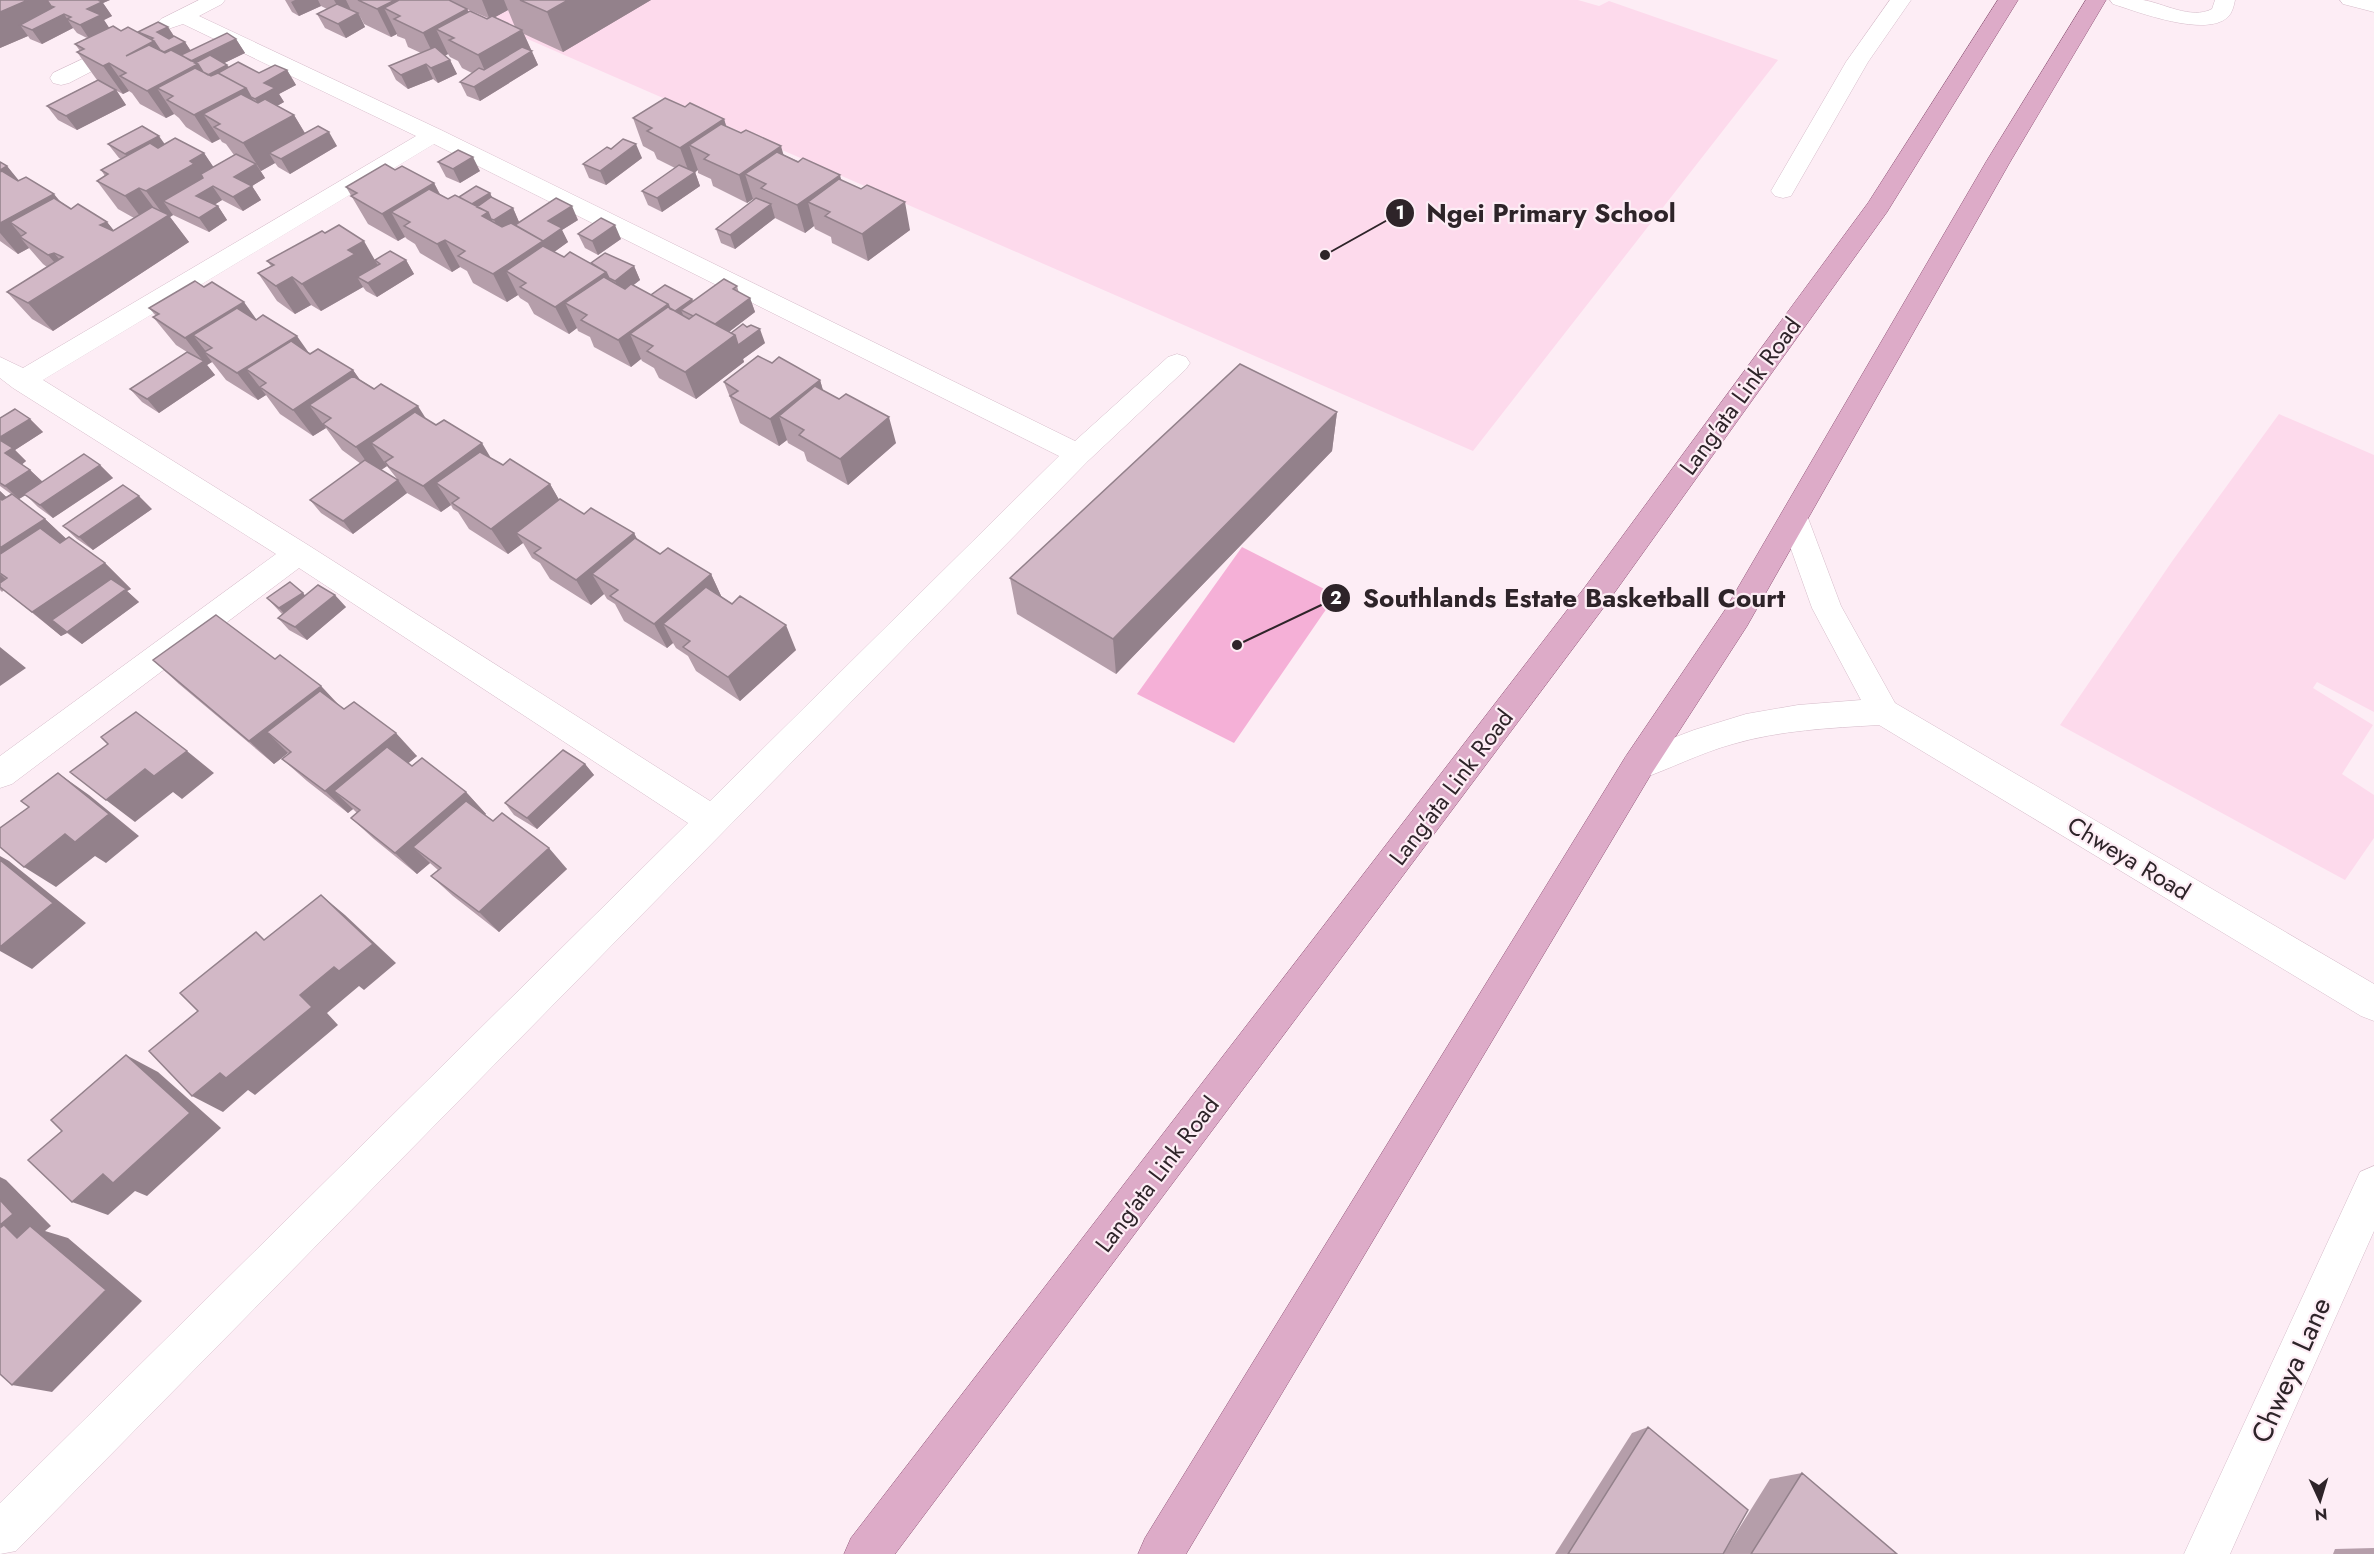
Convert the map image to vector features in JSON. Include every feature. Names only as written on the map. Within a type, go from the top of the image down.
[{"type":"main road","name":"Lang'ata Link Road","points":[[867,1554],[1276,1019],[1596,595],[1878,207],[2008,0]]},
{"type":"main road","points":[[1161,1554],[1638,766],[1736,618],[1998,162],[2096,0]]},
{"type":"street","points":[[61,78],[215,0]]},
{"type":"street","points":[[1783,191],[1857,62],[1901,0]]},
{"type":"street","points":[[2120,0],[2193,19],[2210,19],[2220,13],[2225,0]]},
{"type":"street","points":[[2350,0],[2374,6]]},
{"type":"street","points":[[183,16],[433,135],[1078,454]]},
{"type":"street","points":[[433,135],[11,374],[298,553],[712,820]]},
{"type":"street","points":[[0,1535],[1078,454],[1177,363]]},
{"type":"street","points":[[1638,766],[1712,737],[1749,726],[1835,714],[1884,712],[1827,608],[1794,519]]},
{"type":"street","points":[[0,774],[298,553]]},
{"type":"street","name":"Chweya Road","points":[[1884,712],[2374,1004]]},
{"type":"street","name":"Chweya Lane","points":[[2207,1554],[2374,1186]]},
{"type":"shaded area","points":[[438,0],[1578,0],[1599,6],[1609,1],[1778,60],[1473,451]]},
{"type":"shaded area","points":[[2279,414],[2374,455],[2374,712],[2317,682],[2313,688],[2373,725],[2342,774],[2374,795],[2374,838],[2345,880],[2060,725],[2173,560]]},
{"type":"shaded area","points":[[1242,547],[1336,595],[1234,743],[1137,694]]},
{"type":"building","points":[[0,0],[28,0],[0,12]]},
{"type":"building","points":[[47,0],[98,0],[102,2],[87,9],[101,15],[80,25],[67,19],[71,17],[64,14],[32,30],[20,25],[54,7]]},
{"type":"building","points":[[358,0],[395,0],[377,9]]},
{"type":"building","points":[[399,0],[449,0],[467,9],[423,33],[394,19],[400,16],[384,8]]},
{"type":"building","points":[[520,0],[568,0],[547,12]]},
{"type":"building","points":[[337,4],[358,13],[338,24],[317,14]]},
{"type":"building","points":[[470,11],[487,19],[492,16],[522,30],[478,55],[449,40],[454,38],[436,29]]},
{"type":"building","points":[[158,22],[168,27],[157,32],[169,39],[174,36],[185,42],[164,52],[151,39],[153,38],[138,32]]},
{"type":"building","points":[[113,26],[121,31],[128,27],[154,41],[126,56],[149,45],[165,53],[171,50],[198,64],[147,91],[120,76],[126,73],[109,63],[103,66],[77,52],[84,49],[75,44]]},
{"type":"building","points":[[227,33],[236,39],[191,61],[181,55]]},
{"type":"building","points":[[435,47],[450,60],[431,68],[426,64],[401,75],[389,66]]},
{"type":"building","points":[[522,47],[532,51],[474,87],[460,82],[479,68],[484,70]]},
{"type":"building","points":[[210,55],[227,65],[208,75],[195,63]]},
{"type":"building","points":[[238,62],[259,73],[275,65],[287,70],[264,83],[275,88],[255,99],[251,97],[246,88],[218,73]]},
{"type":"building","points":[[195,68],[211,76],[218,73],[246,88],[194,115],[167,100],[173,96],[157,88]]},
{"type":"building","points":[[98,80],[116,90],[66,116],[47,106]]},
{"type":"building","points":[[241,94],[258,103],[265,99],[294,115],[243,143],[214,127],[220,124],[203,114]]},
{"type":"building","points":[[665,98],[685,107],[690,103],[724,119],[680,148],[647,131],[652,128],[633,118]]},
{"type":"building","points":[[721,124],[741,133],[746,130],[781,146],[739,175],[704,159],[709,155],[689,145]]},
{"type":"building","points":[[142,126],[159,136],[125,154],[108,144]]},
{"type":"building","points":[[318,126],[329,132],[281,159],[269,153]]},
{"type":"building","points":[[175,138],[204,153],[190,161],[194,164],[146,191],[139,188],[125,196],[97,181],[108,174],[101,170],[150,143],[158,148]]},
{"type":"building","points":[[623,139],[636,144],[600,171],[583,164],[607,147],[611,149]]},
{"type":"building","points":[[458,150],[473,157],[453,169],[438,162]]},
{"type":"building","points":[[777,152],[798,162],[803,158],[840,175],[797,205],[761,188],[766,184],[745,174]]},
{"type":"building","points":[[236,154],[256,164],[234,177],[252,186],[233,197],[213,186],[196,196],[218,206],[199,218],[163,201],[203,178],[201,174]]},
{"type":"building","points":[[0,162],[7,166],[0,170]]},
{"type":"building","points":[[385,164],[395,170],[402,166],[434,183],[382,214],[351,196],[357,193],[346,187]]},
{"type":"building","points":[[679,165],[695,172],[657,198],[642,191]]},
{"type":"building","points":[[0,172],[18,181],[26,177],[54,194],[0,223]]},
{"type":"building","points":[[839,179],[861,189],[867,185],[905,202],[862,234],[825,216],[830,212],[808,202]]},
{"type":"building","points":[[476,186],[490,193],[472,204],[459,197]]},
{"type":"building","points":[[429,189],[448,199],[455,195],[488,212],[482,216],[502,227],[511,223],[543,241],[493,274],[458,256],[465,251],[445,240],[437,244],[404,226],[410,222],[391,212]]},
{"type":"building","points":[[491,197],[513,208],[494,220],[491,219],[488,212],[477,207]]},
{"type":"building","points":[[54,198],[71,209],[78,204],[107,222],[100,225],[113,231],[152,207],[169,215],[28,303],[7,292],[63,257],[54,253],[48,255],[20,237],[26,233],[10,222]]},
{"type":"building","points":[[556,198],[572,206],[548,221],[562,228],[543,241],[515,225]]},
{"type":"building","points":[[756,198],[771,204],[730,235],[716,229]]},
{"type":"building","points":[[601,218],[615,225],[592,241],[578,234]]},
{"type":"building","points":[[339,225],[364,241],[348,250],[355,254],[302,284],[292,277],[276,286],[258,273],[274,265],[267,261],[322,231],[325,233]]},
{"type":"building","points":[[543,246],[564,257],[570,252],[606,272],[555,307],[520,287],[526,283],[506,271]]},
{"type":"building","points":[[390,251],[406,260],[368,283],[357,277],[380,264],[375,260]]},
{"type":"building","points":[[605,253],[634,266],[615,281],[591,263]]},
{"type":"building","points":[[604,277],[625,289],[631,284],[668,304],[618,340],[581,320],[587,315],[565,303]]},
{"type":"building","points":[[724,279],[737,286],[733,289],[750,298],[715,324],[696,314],[693,316],[681,310]]},
{"type":"building","points":[[195,281],[204,287],[212,282],[244,302],[185,338],[153,317],[159,314],[149,308]]},
{"type":"building","points":[[665,285],[692,299],[675,311],[670,309],[668,304],[651,295]]},
{"type":"building","points":[[668,307],[689,319],[696,314],[735,335],[685,372],[647,351],[653,346],[630,334]]},
{"type":"building","points":[[237,308],[256,320],[263,315],[297,336],[237,373],[204,352],[212,348],[193,335]]},
{"type":"building","points":[[743,324],[760,329],[738,345],[735,335],[731,333]]},
{"type":"building","points":[[291,341],[310,354],[318,349],[353,370],[293,410],[260,387],[266,383],[246,369]]},
{"type":"building","points":[[187,352],[204,361],[147,399],[130,389]]},
{"type":"building","points":[[758,356],[772,363],[779,357],[820,380],[770,419],[730,396],[738,391],[724,382]]},
{"type":"building","points":[[1240,364],[1337,412],[1113,639],[1010,578]]},
{"type":"building","points":[[353,376],[374,389],[381,384],[418,406],[356,447],[323,424],[331,418],[309,405]]},
{"type":"building","points":[[815,386],[839,399],[846,394],[889,417],[840,459],[799,435],[804,430],[779,416]]},
{"type":"building","points":[[15,409],[30,419],[0,437],[0,418]]},
{"type":"building","points":[[415,412],[436,425],[444,420],[482,443],[423,486],[389,467],[385,462],[393,457],[371,443]]},
{"type":"building","points":[[0,440],[13,448],[5,453],[30,470],[5,486],[0,483]]},
{"type":"building","points":[[480,452],[503,465],[510,459],[550,484],[491,529],[452,503],[459,498],[436,483]]},
{"type":"building","points":[[84,454],[100,465],[40,505],[24,494]]},
{"type":"building","points":[[365,460],[398,480],[343,521],[310,500]]},
{"type":"building","points":[[123,485],[139,496],[79,537],[63,526]]},
{"type":"building","points":[[12,494],[45,519],[0,548],[0,498],[2,500]]},
{"type":"building","points":[[560,499],[584,514],[591,508],[634,533],[576,580],[534,553],[541,548],[516,533]]},
{"type":"building","points":[[40,528],[60,543],[69,537],[105,563],[32,612],[0,587],[0,583],[7,578],[0,573],[0,554]]},
{"type":"building","points":[[635,538],[660,554],[668,548],[711,574],[654,624],[610,596],[618,590],[592,574]]},
{"type":"building","points":[[111,579],[126,589],[67,632],[52,620]]},
{"type":"building","points":[[290,582],[303,593],[279,608],[267,598]]},
{"type":"building","points":[[318,585],[335,595],[295,627],[278,618]]},
{"type":"building","points":[[706,587],[732,604],[740,596],[786,625],[728,677],[683,647],[690,641],[663,624]]},
{"type":"building","points":[[216,615],[275,659],[280,655],[321,686],[249,741],[153,660]]},
{"type":"building","points":[[320,691],[344,709],[354,702],[396,733],[325,791],[282,759],[291,752],[267,732]]},
{"type":"building","points":[[136,712],[187,751],[154,776],[145,769],[106,800],[70,772],[108,744],[101,737]]},
{"type":"building","points":[[387,747],[412,766],[422,758],[466,792],[395,853],[351,818],[360,810],[334,791]]},
{"type":"building","points":[[563,750],[585,764],[527,818],[505,803]]},
{"type":"building","points":[[58,773],[109,814],[75,842],[65,834],[24,867],[0,847],[0,828],[29,807],[21,801]]},
{"type":"building","points":[[466,801],[493,821],[502,813],[549,848],[479,912],[431,876],[441,868],[413,847]]},
{"type":"building","points":[[0,860],[53,903],[0,947]]},
{"type":"building","points":[[321,895],[373,944],[339,971],[334,967],[300,995],[312,1007],[226,1078],[220,1073],[192,1096],[149,1051],[198,1011],[180,993],[256,932],[264,940]]},
{"type":"building","points":[[126,1055],[190,1113],[113,1183],[103,1174],[72,1202],[28,1160],[62,1131],[51,1120]]},
{"type":"building","points":[[0,1200],[13,1214],[0,1225]]},
{"type":"building","points":[[4,1225],[17,1238],[30,1226],[106,1290],[12,1385],[0,1374],[0,1228]]},
{"type":"building","points":[[1648,1427],[1748,1510],[1723,1554],[1568,1554]]},
{"type":"building","points":[[1802,1473],[1897,1554],[1751,1554]]},
{"type":"place","name":"Ngei Primary School","points":[[1325,255]]},
{"type":"place","name":"Southlands Estate Basketball Court","points":[[1237,645]]}]
